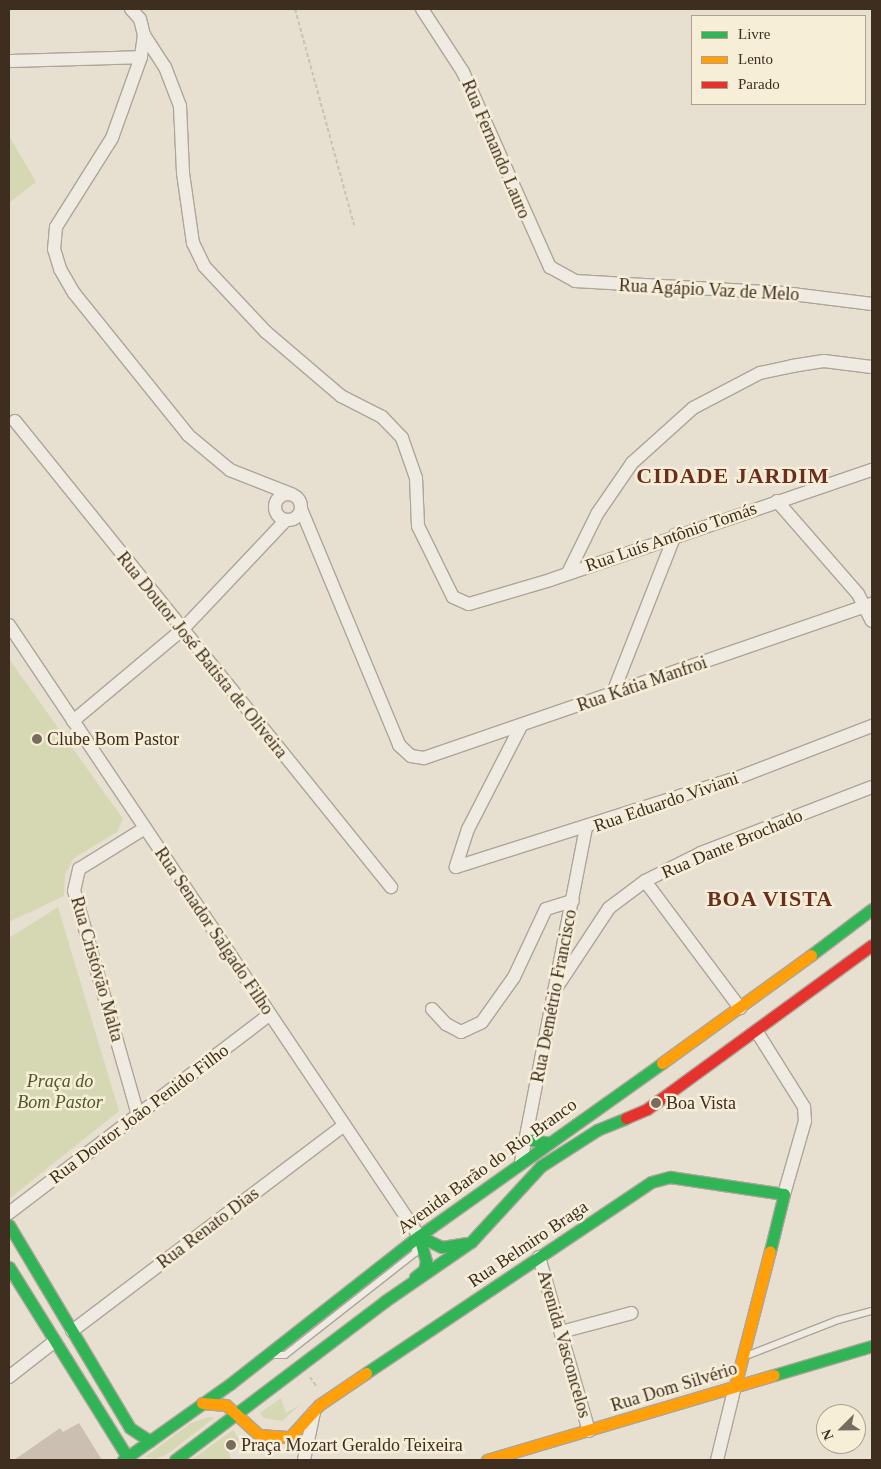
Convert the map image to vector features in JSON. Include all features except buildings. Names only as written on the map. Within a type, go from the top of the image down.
[{"type":"main road","name":"Avenida Barão do Rio Branco","points":[[126,1460],[268,1354],[417,1237],[740,1008],[872,909]]},
{"type":"main road","name":"Avenida Barão do Rio Branco","points":[[175,1460],[385,1301],[471,1242],[487,1222],[541,1166],[564,1149],[661,1100],[872,945]]},
{"type":"main road","points":[[644,1076],[647,1087],[661,1100]]},
{"type":"main road","points":[[525,1139],[549,1142]]},
{"type":"main road","points":[[487,1222],[521,1162]]},
{"type":"main road","name":"Rua Belmiro Braga","points":[[238,1412],[259,1435],[280,1439],[290,1437],[326,1400],[539,1257],[660,1179],[670,1177],[784,1194]]},
{"type":"main road","points":[[735,1386],[784,1194]]},
{"type":"main road","points":[[9,1225],[130,1428],[150,1441]]},
{"type":"main road","points":[[417,1237],[442,1247],[471,1242]]},
{"type":"main road","points":[[385,1301],[424,1270],[426,1250],[417,1237]]},
{"type":"main road","points":[[9,1267],[126,1460]]},
{"type":"main road","name":"Rua Dom Silvério","points":[[486,1460],[511,1456],[735,1386],[872,1346]]},
{"type":"main road","points":[[741,1361],[756,1380]]},
{"type":"main road","points":[[202,1403],[219,1402],[238,1412]]},
{"type":"street","points":[[73,721],[182,630],[294,516],[300,501],[291,494],[261,480],[230,470],[188,435],[74,293],[60,269],[54,249],[56,227],[112,138],[141,57],[144,35],[140,19],[131,9]]},
{"type":"street","name":"Rua Fernando Lauro","points":[[422,9],[463,72],[550,267]]},
{"type":"street","name":"Rua Luís Antônio Tomás","points":[[144,35],[165,67],[180,106],[183,173],[193,244],[204,266],[274,338],[340,396],[382,417],[402,438],[416,478],[418,526],[453,597],[469,604],[568,573],[675,535],[872,470]]},
{"type":"street","points":[[9,61],[141,57]]},
{"type":"street","name":"Rua Agápio Vaz de Melo","points":[[550,267],[575,281],[784,293],[872,304]]},
{"type":"street","points":[[568,573],[597,514],[632,463],[693,408],[760,373],[824,361],[872,367]]},
{"type":"street","name":"Rua Doutor José Batista de Oliveira","points":[[15,422],[390,887]]},
{"type":"street","points":[[261,480],[275,503],[276,513],[294,516]]},
{"type":"street","points":[[275,503],[279,496],[291,494]]},
{"type":"street","points":[[777,501],[869,606],[872,621]]},
{"type":"street","name":"Rua Kátia Manfroi","points":[[294,516],[311,540],[399,746],[411,756],[424,758],[869,606]]},
{"type":"street","points":[[612,695],[675,535]]},
{"type":"street","name":"Rua Senador Salgado Filho","points":[[11,631],[270,1014],[417,1237]]},
{"type":"street","name":"Rua Eduardo Viviani","points":[[521,726],[468,829],[456,867],[586,829],[737,778],[872,726]]},
{"type":"street","name":"Rua Dante Brochado","points":[[553,993],[609,908],[645,881],[701,853],[872,787]]},
{"type":"street","name":"Rua Cristóvão Malta","points":[[138,1115],[74,891],[79,870],[145,828]]},
{"type":"street","name":"Rua Demétrio Francisco","points":[[521,1162],[586,829]]},
{"type":"street","points":[[645,881],[740,1008]]},
{"type":"street","points":[[432,1009],[446,1024],[461,1032],[482,1022],[514,977],[546,909],[573,901]]},
{"type":"street","name":"Rua Doutor João Penido Filho","points":[[9,1213],[270,1014]]},
{"type":"street","points":[[756,1032],[804,1106],[805,1121],[784,1194]]},
{"type":"street","name":"Rua Renato Dias","points":[[72,1330],[344,1125]]},
{"type":"street","name":"Avenida Vasconcelos","points":[[539,1257],[589,1431]]},
{"type":"street","points":[[561,1332],[632,1313]]},
{"type":"street","points":[[9,1377],[55,1341]]},
{"type":"street","points":[[717,1460],[735,1386]]},
{"type":"street","points":[[304,1460],[314,1412]]},
{"type":"lane","points":[[741,1361],[838,1320],[872,1311]]},
{"type":"path","points":[[295,9],[354,225]]},
{"type":"path","points":[[301,1365],[326,1400]]},
{"type":"green space","points":[[9,136],[36,182],[9,203]]},
{"type":"green space","name":"Clube Bom Pastor","points":[[9,659],[123,819],[117,832],[74,858],[65,874],[64,896],[9,922]]},
{"type":"green space","name":"Praça do Bom Pastor","points":[[58,907],[119,1111],[9,1199],[9,938]]},
{"type":"green space","points":[[281,1398],[286,1413],[301,1404],[282,1421],[264,1418],[260,1413]]},
{"type":"green space","points":[[209,1417],[214,1418],[166,1455],[155,1459],[145,1457],[191,1423]]},
{"type":"green space","points":[[233,1430],[240,1440],[228,1449],[231,1460],[191,1460]]},
{"type":"traffic: fast","points":[[811,955],[872,909]]},
{"type":"traffic: fast","points":[[123,1460],[230,1384],[416,1238],[662,1063]]},
{"type":"traffic: fast","points":[[175,1460],[385,1301],[471,1242],[541,1166],[597,1130],[626,1118]]},
{"type":"traffic: fast","points":[[525,1139],[549,1143]]},
{"type":"traffic: fast","points":[[366,1373],[651,1182],[670,1177],[784,1194],[770,1251]]},
{"type":"traffic: fast","points":[[9,1225],[130,1428],[150,1441]]},
{"type":"traffic: fast","points":[[419,1236],[442,1247],[466,1243]]},
{"type":"traffic: fast","points":[[415,1277],[424,1270],[426,1261],[419,1236]]},
{"type":"traffic: fast","points":[[9,1267],[129,1460]]},
{"type":"traffic: fast","points":[[774,1375],[872,1346]]},
{"type":"traffic: slow","points":[[662,1063],[811,955]]},
{"type":"traffic: slow","points":[[735,1386],[770,1251]]},
{"type":"traffic: slow","points":[[202,1403],[226,1405],[259,1435],[290,1437],[319,1405],[366,1373]]},
{"type":"traffic: slow","points":[[487,1460],[774,1375]]},
{"type":"traffic: jam","points":[[626,1118],[647,1109],[872,945]]},
{"type":"place","name":"Clube Bom Pastor","points":[[37,739]]},
{"type":"place","name":"Boa Vista","points":[[656,1103]]},
{"type":"place","name":"Praça Mozart Geraldo Teixeira","points":[[231,1445]]},
{"type":"district","name":"CIDADE JARDIM","points":[[733,476]]},
{"type":"district","name":"BOA VISTA","points":[[770,899]]}]
